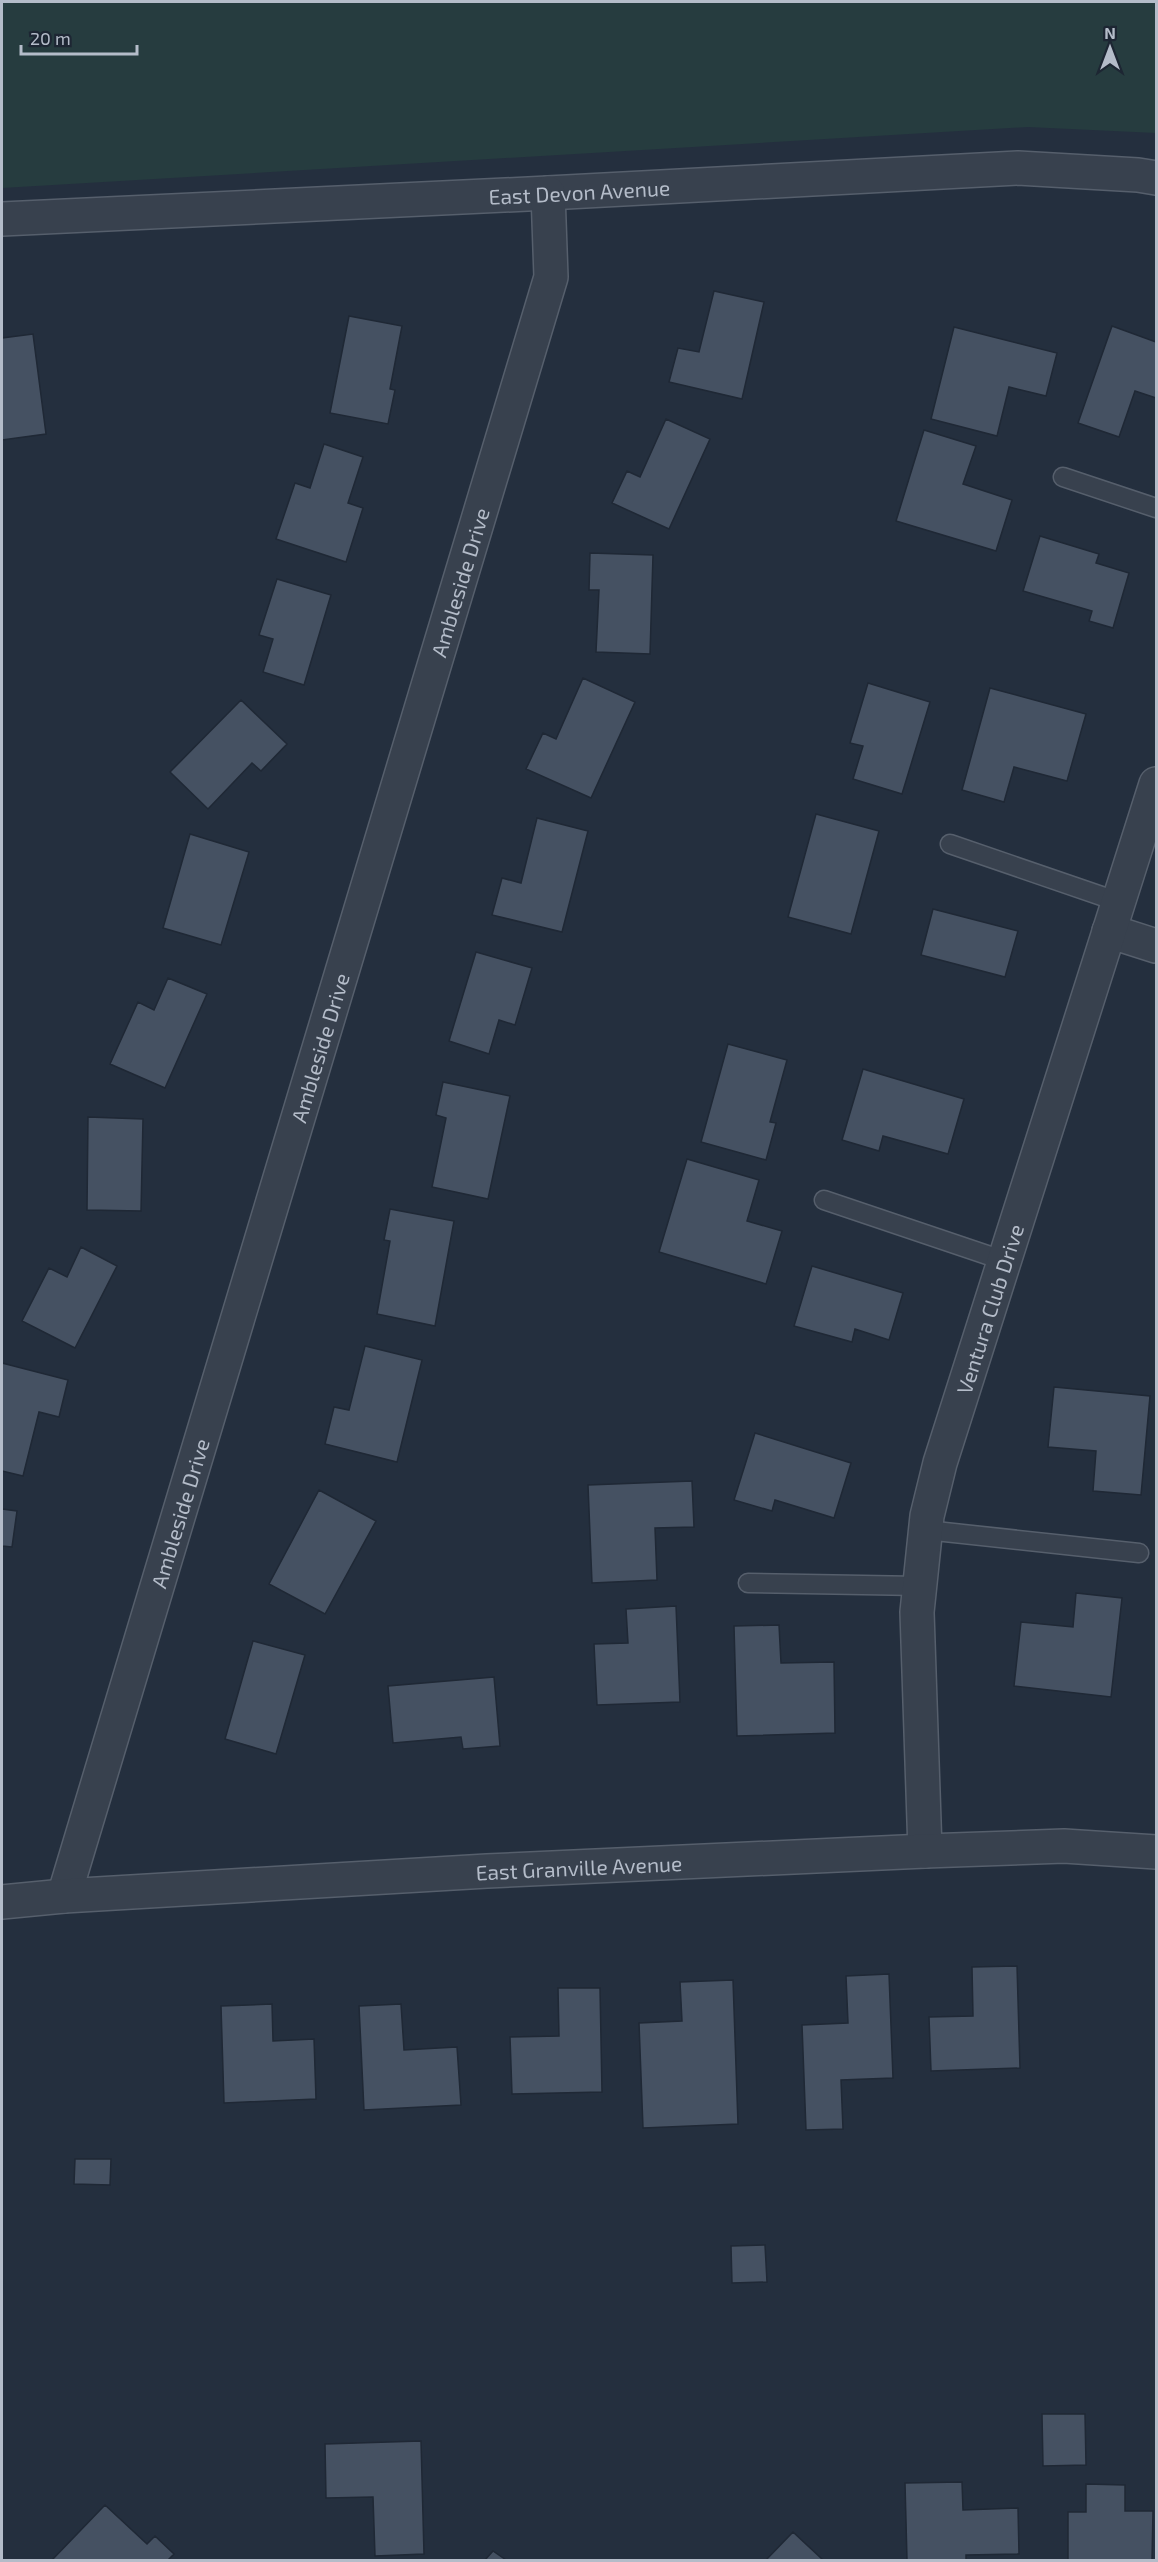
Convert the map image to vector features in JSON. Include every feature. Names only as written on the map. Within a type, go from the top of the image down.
[{"type":"street","name":"East Devon Avenue","points":[[2,219],[1018,168],[1156,178]]},
{"type":"street","name":"Ambleside Drive","points":[[64,1896],[551,277],[548,193]]},
{"type":"street","name":"Ventura Club Drive","points":[[925,1851],[917,1612],[927,1516],[940,1463],[1156,784]]},
{"type":"street","points":[[1114,916],[1156,946]]},
{"type":"street","name":"East Granville Avenue","points":[[2,1902],[64,1896],[498,1871],[925,1851],[1064,1846],[1156,1852]]},
{"type":"lane","points":[[1063,477],[1156,508]]},
{"type":"lane","points":[[950,844],[1114,916]]},
{"type":"lane","points":[[825,1200],[1005,1261]]},
{"type":"lane","points":[[926,1530],[1139,1552]]},
{"type":"lane","points":[[748,1582],[920,1586]]},
{"type":"green space","points":[[2,2],[1156,2],[1156,133],[1028,127],[2,188]]},
{"type":"building","points":[[714,291],[764,302],[742,399],[669,382],[678,348],[699,352]]},
{"type":"building","points":[[349,316],[402,326],[390,389],[395,390],[388,424],[330,413]]},
{"type":"building","points":[[1112,326],[1156,342],[1156,398],[1135,391],[1119,437],[1078,423]]},
{"type":"building","points":[[954,327],[1057,353],[1046,396],[1009,387],[997,436],[931,419]]},
{"type":"building","points":[[33,334],[46,434],[2,440],[2,338]]},
{"type":"building","points":[[666,419],[710,439],[669,529],[612,503],[627,471],[640,477]]},
{"type":"building","points":[[924,430],[976,446],[963,484],[1012,500],[996,551],[896,521]]},
{"type":"building","points":[[324,444],[363,457],[348,503],[363,508],[346,562],[276,539],[295,483],[310,488]]},
{"type":"building","points":[[1040,536],[1099,554],[1096,563],[1129,573],[1113,628],[1089,621],[1092,611],[1023,591]]},
{"type":"building","points":[[590,553],[653,555],[650,654],[596,652],[599,590],[589,590]]},
{"type":"building","points":[[277,579],[331,595],[304,685],[263,672],[273,639],[259,635]]},
{"type":"building","points":[[583,678],[635,702],[591,798],[526,769],[543,733],[556,739]]},
{"type":"building","points":[[868,683],[930,702],[902,794],[853,779],[863,746],[850,743]]},
{"type":"building","points":[[990,688],[1086,714],[1067,781],[1014,767],[1004,802],[962,790]]},
{"type":"building","points":[[241,700],[287,744],[261,771],[252,763],[208,809],[170,772]]},
{"type":"building","points":[[816,814],[879,831],[851,934],[788,917]]},
{"type":"building","points":[[537,818],[588,831],[562,932],[492,915],[502,878],[521,883]]},
{"type":"building","points":[[190,834],[249,852],[221,945],[163,928]]},
{"type":"building","points":[[933,909],[1018,931],[1005,977],[921,955]]},
{"type":"building","points":[[476,952],[532,968],[515,1025],[499,1020],[489,1054],[449,1041]]},
{"type":"building","points":[[168,978],[207,994],[165,1088],[110,1064],[138,1002],[154,1010]]},
{"type":"building","points":[[728,1044],[787,1060],[770,1122],[776,1123],[766,1160],[701,1142]]},
{"type":"building","points":[[863,1069],[964,1099],[948,1154],[883,1136],[879,1151],[842,1140]]},
{"type":"building","points":[[443,1082],[510,1096],[488,1199],[432,1187],[446,1118],[436,1115]]},
{"type":"building","points":[[88,1117],[143,1119],[141,1211],[87,1210]]},
{"type":"building","points":[[687,1159],[759,1180],[747,1221],[782,1231],[766,1284],[659,1252]]},
{"type":"building","points":[[390,1209],[454,1221],[435,1326],[377,1314],[390,1241],[384,1240]]},
{"type":"building","points":[[81,1247],[117,1266],[75,1348],[22,1321],[49,1268],[67,1277]]},
{"type":"building","points":[[812,1266],[903,1293],[889,1340],[855,1329],[852,1342],[794,1326]]},
{"type":"building","points":[[365,1346],[422,1360],[397,1462],[325,1444],[334,1407],[349,1410]]},
{"type":"building","points":[[2,1363],[68,1380],[59,1417],[39,1412],[23,1476],[2,1471]]},
{"type":"building","points":[[1054,1387],[1150,1396],[1141,1495],[1093,1491],[1096,1451],[1048,1447]]},
{"type":"building","points":[[755,1433],[851,1463],[834,1518],[775,1500],[772,1511],[734,1500]]},
{"type":"building","points":[[692,1481],[694,1527],[655,1528],[657,1580],[592,1583],[588,1485]]},
{"type":"building","points":[[319,1490],[376,1521],[325,1614],[269,1584]]},
{"type":"building","points":[[2,1509],[17,1511],[12,1547],[2,1546]]},
{"type":"building","points":[[1076,1593],[1122,1598],[1111,1697],[1014,1686],[1021,1622],[1073,1627]]},
{"type":"building","points":[[676,1606],[680,1702],[597,1705],[594,1644],[628,1643],[626,1609]]},
{"type":"building","points":[[779,1625],[781,1663],[834,1662],[835,1733],[737,1736],[734,1626]]},
{"type":"building","points":[[253,1641],[305,1655],[276,1754],[225,1739]]},
{"type":"building","points":[[494,1677],[500,1746],[463,1749],[461,1737],[393,1743],[388,1686]]},
{"type":"building","points":[[1017,1966],[1020,2068],[931,2071],[929,2017],[973,2016],[972,1967]]},
{"type":"building","points":[[889,1974],[893,2078],[841,2080],[843,2129],[806,2130],[802,2025],[848,2023],[846,1976]]},
{"type":"building","points":[[733,1980],[738,2124],[643,2128],[639,2023],[682,2021],[680,1982]]},
{"type":"building","points":[[558,1988],[600,1988],[602,2092],[512,2094],[510,2037],[559,2036]]},
{"type":"building","points":[[272,2004],[273,2041],[314,2039],[316,2099],[224,2103],[221,2006]]},
{"type":"building","points":[[401,2004],[404,2050],[457,2047],[461,2105],[364,2110],[359,2006]]},
{"type":"building","points":[[75,2159],[111,2159],[110,2185],[74,2184]]},
{"type":"building","points":[[765,2245],[767,2282],[732,2283],[731,2246]]},
{"type":"building","points":[[1042,2414],[1085,2414],[1086,2465],[1043,2466]]},
{"type":"building","points":[[421,2441],[424,2554],[375,2556],[373,2497],[326,2498],[325,2444]]},
{"type":"building","points":[[962,2482],[963,2510],[1018,2508],[1019,2554],[966,2555],[966,2560],[907,2560],[905,2483]]},
{"type":"building","points":[[1086,2484],[1125,2485],[1125,2511],[1153,2511],[1152,2560],[1068,2560],[1068,2512],[1086,2512]]},
{"type":"building","points":[[105,2505],[147,2544],[155,2536],[174,2554],[168,2560],[52,2560]]},
{"type":"building","points":[[793,2532],[823,2560],[766,2560]]},
{"type":"building","points":[[493,2551],[506,2560],[485,2560]]}]
